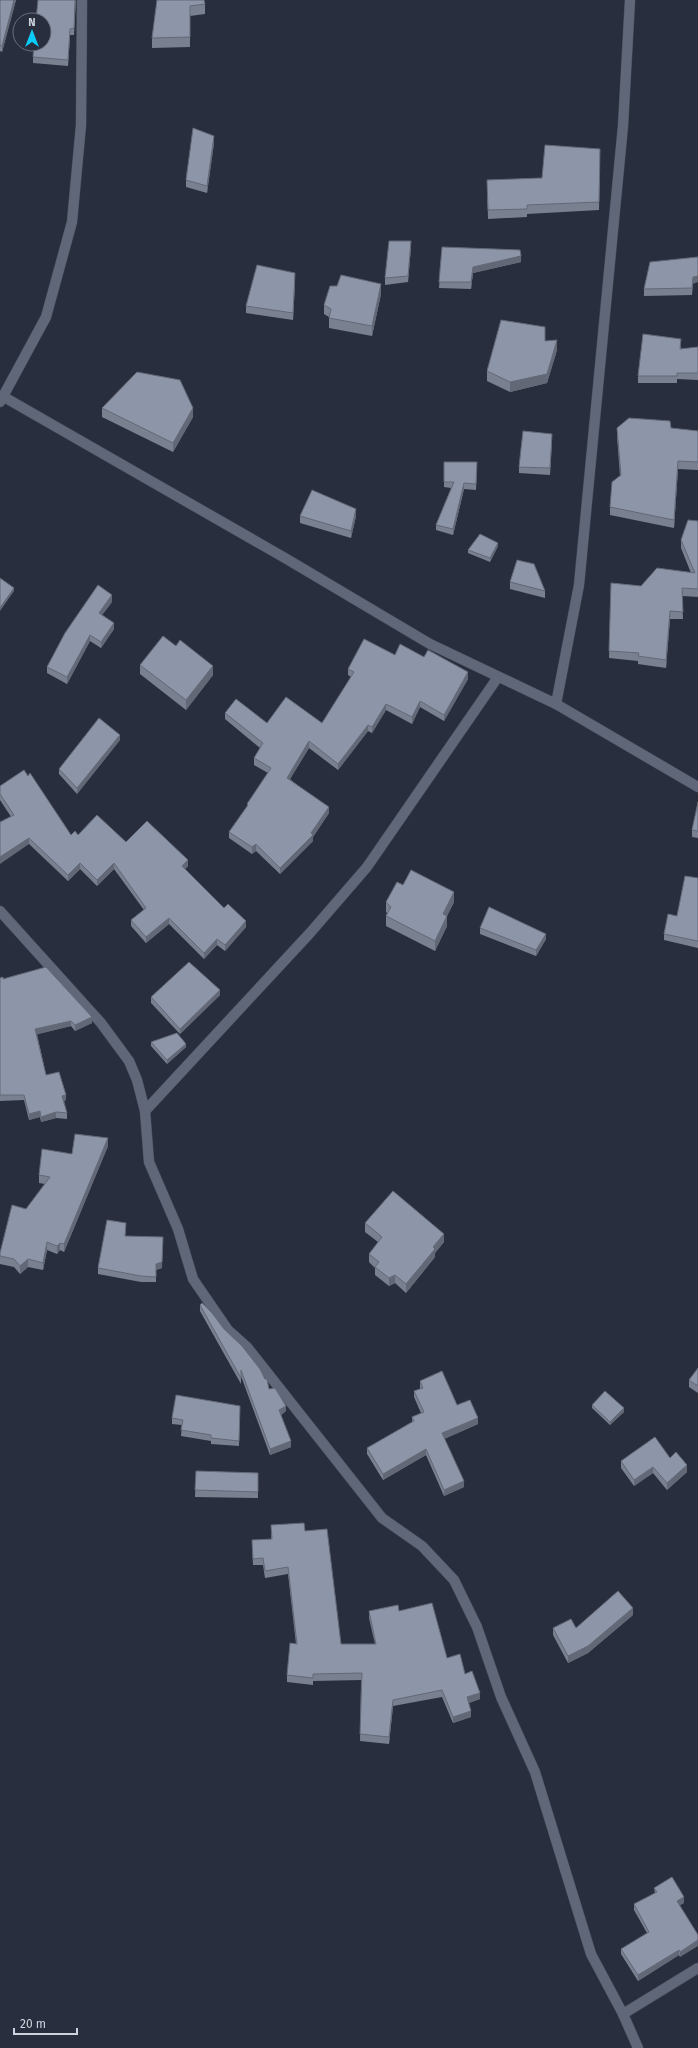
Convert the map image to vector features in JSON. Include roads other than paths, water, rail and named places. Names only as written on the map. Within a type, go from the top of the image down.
[{"type":"street","points":[[82,0],[80,125],[72,222],[46,317],[2,400],[264,546],[430,644],[556,704],[698,786]]},
{"type":"street","points":[[556,704],[579,585],[623,126],[630,0]]},
{"type":"street","points":[[145,1111],[310,933],[367,867],[498,677]]},
{"type":"street","points":[[0,911],[101,1023],[129,1061],[137,1080],[145,1111],[149,1162],[178,1229],[193,1278],[228,1330],[248,1346],[382,1518],[422,1546],[454,1580],[476,1627],[501,1697],[536,1772],[591,1954],[623,2014],[638,2048]]},
{"type":"street","points":[[623,2014],[698,1968]]}]
